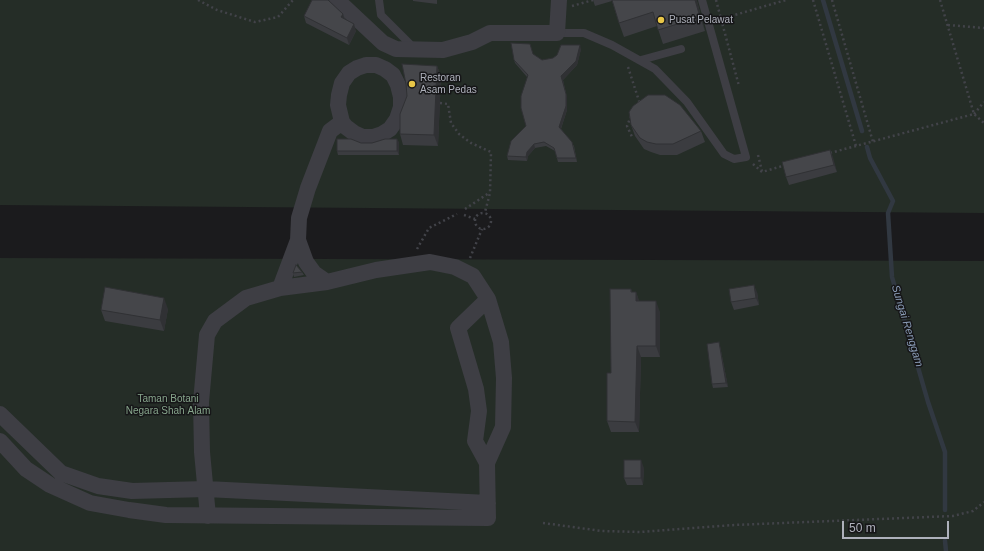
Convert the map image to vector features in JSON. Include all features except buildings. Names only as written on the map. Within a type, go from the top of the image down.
[{"type":"street","points":[[337,0],[383,43],[396,49],[416,50],[443,50],[472,42],[490,33],[498,32],[558,33],[565,3]]},
{"type":"street","points":[[376,65],[383,43]]},
{"type":"street","points":[[366,65],[376,65],[393,75],[398,85],[401,107],[397,119],[390,129],[373,137],[363,137],[354,133],[342,122],[338,105],[339,95],[342,83],[349,73],[366,65]]},
{"type":"street","points":[[280,288],[298,240],[299,218],[308,188],[330,131],[342,122]]},
{"type":"street","points":[[298,240],[306,262],[314,273],[327,282]]},
{"type":"street","points":[[0,441],[26,469],[50,485],[90,503],[166,515],[208,516],[488,518],[488,463],[503,427],[504,378],[501,342],[488,299],[473,276],[464,271],[441,263],[416,263],[376,270],[327,282],[280,288],[246,298],[215,321],[207,335],[201,402],[202,452],[208,516]]},
{"type":"street","points":[[488,299],[458,328],[476,388],[479,411],[475,441],[488,463]]},
{"type":"street","points":[[0,414],[61,473],[98,486],[132,491],[206,489],[488,503]]},
{"type":"lane","points":[[379,0],[381,15],[416,50]]},
{"type":"lane","points":[[558,33],[584,33],[641,60],[655,69],[687,102],[724,154],[734,159],[746,157],[702,0]]},
{"type":"lane","points":[[641,60],[681,49]]},
{"type":"path","points":[[198,0],[217,10],[255,22],[278,17],[293,0]]},
{"type":"path","points":[[565,3],[593,0]]},
{"type":"path","points":[[709,22],[786,0]]},
{"type":"path","points":[[813,0],[856,146]]},
{"type":"path","points":[[832,0],[873,142]]},
{"type":"path","points":[[940,0],[974,114],[984,123]]},
{"type":"path","points":[[948,24],[984,28]]},
{"type":"path","points":[[623,51],[641,107],[645,106]]},
{"type":"path","points":[[827,154],[974,114],[984,102]]},
{"type":"path","points":[[440,103],[448,104],[451,123],[458,134],[471,143],[491,152],[490,193],[485,212]]},
{"type":"path","points":[[633,139],[627,122],[636,112]]},
{"type":"path","points":[[746,157],[762,172],[791,164]]},
{"type":"path","points":[[465,209],[490,193]]},
{"type":"path","points":[[485,212],[489,214],[492,221],[489,227],[482,229],[476,225],[475,219],[478,214],[485,212]]},
{"type":"path","points":[[416,263],[418,247],[429,228],[457,214]]},
{"type":"path","points":[[464,215],[475,219]]},
{"type":"path","points":[[464,271],[482,229]]},
{"type":"path","points":[[543,523],[602,531],[640,532],[734,525],[953,516],[973,511],[984,502]]},
{"type":"green space","points":[[0,0],[984,0],[984,213],[0,205]]},
{"type":"green space","name":"Taman Botani Negara Shah Alam","points":[[0,258],[984,261],[984,551],[0,551]]},
{"type":"waterway","name":"Sungai Renggam","points":[[823,0],[862,131]]},
{"type":"waterway","name":"Sungai Renggam","points":[[867,147],[870,158],[893,201],[888,213],[892,277],[928,402],[945,452],[945,510]]},
{"type":"waterway","name":"Sungai Renggam","points":[[945,541],[946,551]]},
{"type":"place","name":"Pusat Pelawat","points":[[661,20]]},
{"type":"place","name":"Restoran Asam Pedas","points":[[412,84]]}]
